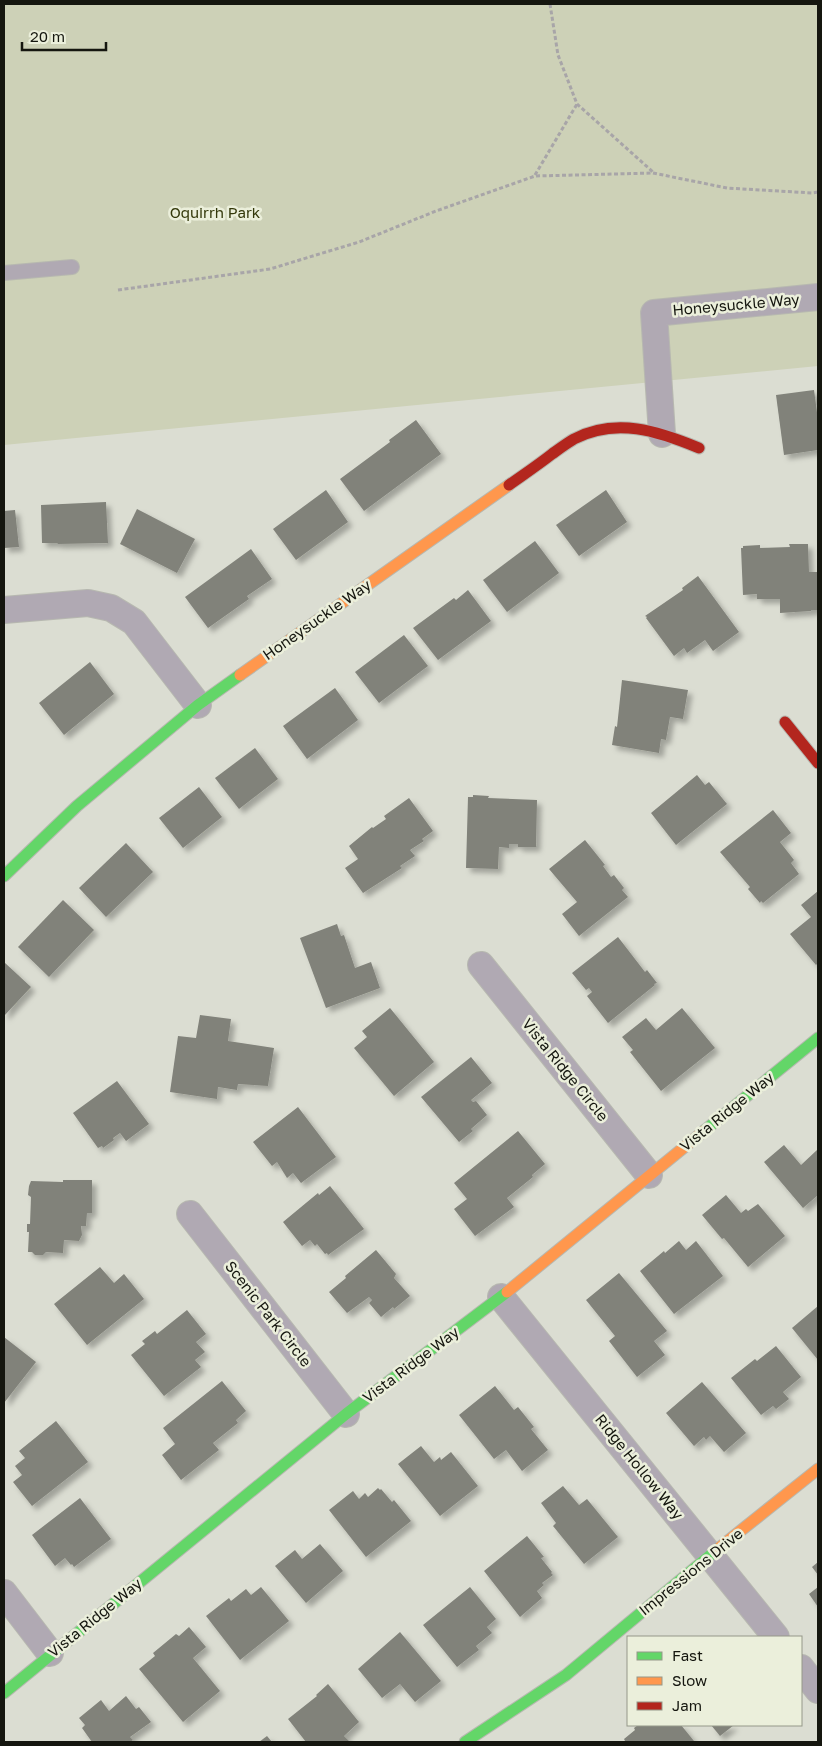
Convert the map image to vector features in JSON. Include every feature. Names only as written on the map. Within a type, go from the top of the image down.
[{"type":"street","name":"Honeysuckle Way","points":[[662,434],[654,313],[818,298]]},
{"type":"street","name":"Honeysuckle Way","points":[[4,876],[78,806],[198,704],[574,439],[600,430],[627,426],[662,434],[700,448]]},
{"type":"street","points":[[4,610],[88,603],[110,608],[134,622],[198,704]]},
{"type":"street","points":[[785,722],[818,763]]},
{"type":"street","name":"Vista Ridge Circle","points":[[482,965],[649,1175]]},
{"type":"street","name":"Vista Ridge Way","points":[[4,1692],[346,1414],[501,1297],[818,1038]]},
{"type":"street","name":"Scenic Park Circle","points":[[190,1214],[346,1414]]},
{"type":"street","name":"Ridge Hollow Way","points":[[501,1297],[775,1636]]},
{"type":"street","name":"Impressions Drive","points":[[465,1742],[566,1675],[672,1586],[818,1469]]},
{"type":"street","points":[[4,1593],[50,1653]]},
{"type":"street","points":[[802,1669],[818,1690]]},
{"type":"lane","points":[[4,273],[72,267]]},
{"type":"path","points":[[550,4],[558,55],[577,104],[653,173]]},
{"type":"path","points":[[535,176],[577,104]]},
{"type":"path","points":[[118,290],[270,269],[359,242],[436,211],[535,176],[653,173],[727,188],[818,192]]},
{"type":"green space","name":"Oquirrh Park","points":[[4,4],[818,4],[818,366],[4,445]]},
{"type":"building","points":[[814,390],[818,420],[818,450],[784,455],[776,395]]},
{"type":"building","points":[[416,420],[441,454],[364,511],[340,479]]},
{"type":"building","points":[[326,490],[348,522],[296,560],[273,529]]},
{"type":"building","points":[[606,490],[627,522],[579,556],[556,525]]},
{"type":"building","points":[[106,502],[108,543],[42,543],[41,505]]},
{"type":"building","points":[[137,509],[195,539],[177,573],[120,544]]},
{"type":"building","points":[[15,510],[19,547],[4,548],[4,511]]},
{"type":"building","points":[[535,541],[559,573],[507,612],[483,580]]},
{"type":"building","points":[[789,544],[808,544],[809,572],[818,572],[818,610],[780,613],[780,599],[757,599],[757,594],[743,595],[741,548],[743,546],[760,545],[760,548],[790,547]]},
{"type":"building","points":[[251,549],[272,579],[247,596],[249,599],[208,628],[185,597]]},
{"type":"building","points":[[698,576],[739,632],[713,651],[705,640],[687,653],[684,648],[674,656],[645,616],[683,590],[682,588]]},
{"type":"building","points":[[468,590],[491,621],[438,660],[413,628]]},
{"type":"building","points":[[404,635],[428,666],[379,703],[355,672]]},
{"type":"building","points":[[90,662],[114,694],[64,735],[39,703]]},
{"type":"building","points":[[622,680],[688,690],[683,719],[670,717],[666,740],[661,739],[659,753],[612,745],[615,726],[617,727]]},
{"type":"building","points":[[335,688],[358,720],[307,759],[283,726]]},
{"type":"building","points":[[255,748],[278,779],[239,809],[215,778]]},
{"type":"building","points":[[697,775],[705,785],[709,782],[727,804],[676,845],[651,813]]},
{"type":"building","points":[[199,787],[222,817],[183,848],[159,818]]},
{"type":"building","points":[[473,795],[489,796],[488,798],[537,800],[536,847],[518,847],[518,844],[509,844],[509,848],[499,847],[498,869],[466,868],[468,797],[473,797]]},
{"type":"building","points":[[409,798],[433,831],[422,839],[424,841],[410,850],[415,856],[400,866],[402,868],[363,893],[345,868],[358,859],[349,846],[372,827],[386,819],[384,816]]},
{"type":"building","points":[[773,810],[791,833],[780,842],[794,860],[791,863],[799,874],[763,903],[761,901],[760,903],[748,889],[750,887],[720,852]]},
{"type":"building","points":[[585,840],[605,865],[603,866],[611,877],[614,875],[624,888],[622,890],[628,897],[579,936],[562,914],[577,902],[549,869]]},
{"type":"building","points":[[126,843],[153,872],[106,917],[79,888]]},
{"type":"building","points":[[818,891],[818,963],[816,965],[790,934],[811,917],[801,905]]},
{"type":"building","points":[[63,900],[94,930],[49,977],[18,947]]},
{"type":"building","points":[[337,924],[341,936],[344,935],[355,968],[371,962],[380,988],[326,1008],[300,938]]},
{"type":"building","points":[[618,937],[645,972],[647,970],[657,983],[608,1023],[587,996],[592,992],[589,988],[586,990],[572,973]]},
{"type":"building","points":[[4,962],[31,987],[4,1016]]},
{"type":"building","points":[[390,1008],[434,1062],[394,1096],[354,1048],[367,1037],[362,1031]]},
{"type":"building","points":[[682,1008],[715,1048],[661,1091],[630,1052],[633,1050],[622,1037],[646,1018],[656,1030]]},
{"type":"building","points":[[200,1015],[231,1019],[228,1041],[274,1048],[268,1086],[238,1084],[237,1090],[218,1087],[217,1099],[170,1092],[178,1036],[196,1038]]},
{"type":"building","points":[[471,1057],[492,1083],[471,1100],[473,1102],[476,1101],[487,1115],[471,1129],[473,1131],[459,1142],[421,1097]]},
{"type":"building","points":[[117,1081],[149,1124],[126,1141],[120,1133],[103,1148],[102,1146],[98,1148],[73,1113]]},
{"type":"building","points":[[298,1107],[336,1157],[301,1183],[293,1173],[287,1178],[277,1162],[272,1166],[253,1142]]},
{"type":"building","points":[[518,1131],[545,1164],[532,1175],[533,1177],[507,1198],[514,1207],[475,1236],[454,1209],[467,1199],[454,1183]]},
{"type":"building","points":[[784,1145],[801,1165],[817,1150],[818,1152],[818,1195],[803,1208],[764,1162]]},
{"type":"building","points":[[63,1180],[92,1180],[92,1213],[87,1213],[86,1226],[81,1226],[82,1235],[79,1241],[64,1240],[63,1253],[46,1252],[43,1255],[35,1255],[32,1252],[28,1252],[29,1232],[27,1232],[27,1224],[30,1224],[31,1197],[28,1195],[31,1181],[63,1182]]},
{"type":"building","points":[[330,1186],[364,1229],[328,1255],[310,1240],[302,1246],[283,1222],[318,1193],[319,1195]]},
{"type":"building","points":[[726,1195],[741,1213],[746,1209],[748,1211],[758,1204],[785,1236],[748,1267],[702,1215]]},
{"type":"building","points":[[679,1241],[686,1250],[696,1241],[723,1276],[674,1314],[640,1271]]},
{"type":"building","points":[[376,1250],[396,1274],[394,1278],[410,1296],[381,1317],[369,1303],[372,1300],[369,1297],[347,1313],[329,1292]]},
{"type":"building","points":[[100,1267],[114,1283],[124,1274],[144,1299],[87,1345],[54,1304]]},
{"type":"building","points":[[619,1273],[667,1331],[654,1341],[665,1355],[637,1377],[609,1341],[615,1336],[586,1300]]},
{"type":"building","points":[[818,1306],[818,1360],[792,1328]]},
{"type":"building","points":[[187,1310],[206,1334],[196,1342],[205,1352],[195,1360],[201,1367],[164,1396],[131,1355],[145,1344],[142,1341],[155,1331],[157,1334]]},
{"type":"building","points":[[4,1337],[36,1362],[4,1403]]},
{"type":"building","points":[[776,1346],[801,1377],[783,1392],[789,1399],[776,1409],[773,1406],[761,1415],[731,1378],[755,1359],[757,1361]]},
{"type":"building","points":[[222,1381],[246,1411],[236,1420],[238,1423],[213,1443],[219,1450],[181,1480],[162,1455],[175,1444],[163,1428]]},
{"type":"building","points":[[702,1382],[746,1433],[724,1452],[710,1436],[706,1440],[704,1437],[694,1446],[666,1413]]},
{"type":"building","points":[[495,1386],[514,1410],[518,1407],[534,1427],[531,1429],[548,1450],[522,1471],[506,1450],[494,1459],[459,1415]]},
{"type":"building","points":[[56,1421],[88,1462],[32,1506],[13,1482],[22,1475],[15,1466],[25,1458],[19,1451]]},
{"type":"building","points":[[421,1446],[434,1462],[440,1457],[441,1460],[451,1452],[478,1486],[440,1516],[398,1464]]},
{"type":"building","points":[[563,1486],[579,1505],[587,1499],[618,1537],[584,1564],[553,1526],[556,1523],[541,1503]]},
{"type":"building","points":[[378,1488],[392,1502],[394,1500],[411,1521],[366,1557],[329,1510],[353,1491],[359,1499],[365,1493],[368,1497]]},
{"type":"building","points":[[80,1498],[111,1539],[74,1567],[65,1558],[55,1566],[32,1535]]},
{"type":"building","points":[[527,1536],[544,1557],[541,1558],[553,1575],[542,1583],[544,1585],[537,1591],[542,1598],[520,1617],[484,1571]]},
{"type":"building","points":[[320,1544],[343,1571],[306,1603],[275,1566],[295,1550],[302,1559]]},
{"type":"building","points":[[818,1562],[818,1575],[812,1567]]},
{"type":"building","points":[[261,1587],[289,1621],[240,1660],[206,1616],[229,1598],[231,1601],[246,1589],[251,1595]]},
{"type":"building","points":[[470,1587],[496,1619],[487,1627],[492,1633],[476,1646],[479,1650],[457,1667],[423,1625]]},
{"type":"building","points":[[818,1587],[818,1607],[809,1594]]},
{"type":"building","points":[[189,1627],[206,1647],[193,1658],[220,1691],[183,1722],[139,1669],[155,1656],[153,1653],[176,1634],[179,1636]]},
{"type":"building","points":[[400,1632],[441,1681],[415,1702],[400,1684],[382,1698],[358,1669]]},
{"type":"building","points":[[328,1684],[359,1722],[344,1736],[350,1742],[306,1742],[288,1719],[317,1696]]},
{"type":"building","points":[[126,1696],[136,1709],[139,1707],[151,1722],[130,1737],[133,1740],[130,1742],[92,1742],[82,1728],[85,1725],[79,1718],[101,1700],[109,1711]]},
{"type":"building","points":[[637,1726],[682,1726],[694,1741],[623,1742],[635,1730],[634,1728]]},
{"type":"building","points":[[712,1726],[733,1726],[720,1736]]},
{"type":"building","points":[[267,1736],[272,1742],[259,1742]]},
{"type":"traffic: fast","points":[[4,876],[77,806],[198,705],[240,675]]},
{"type":"traffic: fast","points":[[704,1131],[818,1038]]},
{"type":"traffic: fast","points":[[4,1693],[346,1414],[507,1292]]},
{"type":"traffic: fast","points":[[465,1742],[566,1675],[719,1548]]},
{"type":"traffic: slow","points":[[240,675],[509,485]]},
{"type":"traffic: slow","points":[[507,1292],[704,1131]]},
{"type":"traffic: slow","points":[[719,1548],[818,1469]]},
{"type":"traffic: jam","points":[[509,485],[574,439],[590,432],[605,429],[621,428],[653,432],[699,448]]},
{"type":"traffic: jam","points":[[785,722],[818,763]]}]
